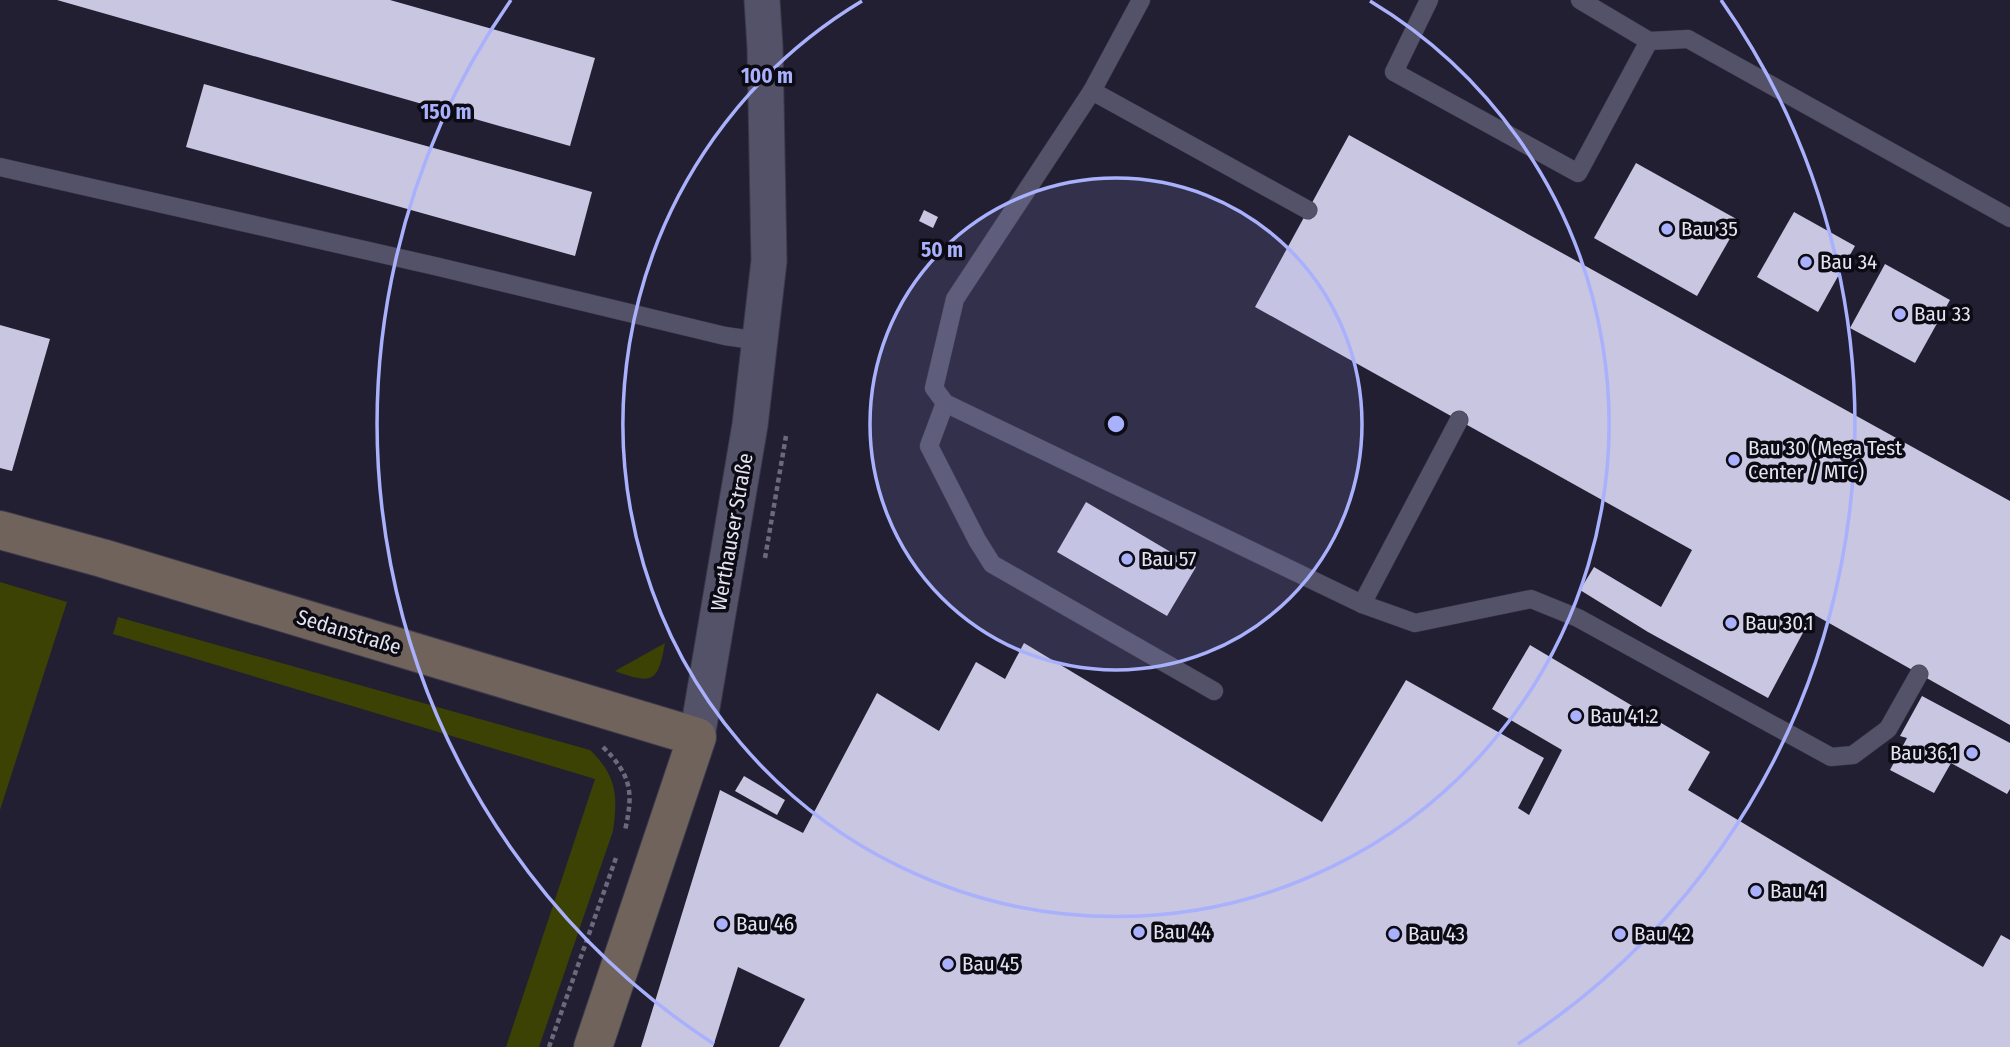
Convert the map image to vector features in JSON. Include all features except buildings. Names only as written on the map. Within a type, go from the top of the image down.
[{"type":"main road","name":"Sedanstraße","points":[[0,530],[697,737]]},
{"type":"main road","name":"Werthauser Straße","points":[[593,1047],[697,737]]},
{"type":"street","name":"Werthauser Straße","points":[[697,737],[750,425],[769,261],[762,0]]},
{"type":"lane","points":[[1141,0],[1092,91],[955,299],[934,387],[945,403],[1362,604],[1415,623],[1531,598],[1578,618],[1831,757],[1853,755],[1888,729],[1919,674]]},
{"type":"lane","points":[[1429,0],[1394,72],[1578,173],[1649,41]]},
{"type":"lane","points":[[1580,0],[1649,41],[1688,39],[2010,218]]},
{"type":"lane","points":[[1092,91],[1308,210]]},
{"type":"lane","points":[[0,167],[426,264],[725,336],[760,341]]},
{"type":"lane","points":[[945,403],[929,446],[992,564],[1214,691]]},
{"type":"lane","points":[[1362,604],[1459,420]]},
{"type":"path","points":[[597,741],[621,765],[632,797],[621,841]]},
{"type":"path","points":[[549,1047],[617,854]]},
{"type":"green space","points":[[0,582],[67,602],[0,810]]},
{"type":"green space","points":[[118,617],[590,750],[606,769],[614,787],[613,831],[539,1047],[506,1047],[595,779],[113,634]]},
{"type":"green space","points":[[665,643],[660,666],[652,677],[638,678],[615,671]]},
{"type":"place","name":"Bau 35","points":[[1667,229]]},
{"type":"place","name":"Bau 34","points":[[1806,262]]},
{"type":"place","name":"Bau 33","points":[[1900,314]]},
{"type":"place","name":"Bau 30 (Mega Test Center / MTC)","points":[[1734,460]]},
{"type":"place","name":"Bau 57","points":[[1127,559]]},
{"type":"place","name":"Bau 30.1","points":[[1731,623]]},
{"type":"place","name":"Bau 41.2","points":[[1576,716]]},
{"type":"place","name":"Bau 36.1","points":[[1972,753]]},
{"type":"place","name":"Bau 41","points":[[1756,891]]},
{"type":"place","name":"Bau 46","points":[[722,924]]},
{"type":"place","name":"Bau 44","points":[[1139,932]]},
{"type":"place","name":"Bau 43","points":[[1394,934]]},
{"type":"place","name":"Bau 42","points":[[1620,934]]},
{"type":"place","name":"Bau 45","points":[[948,964]]}]
